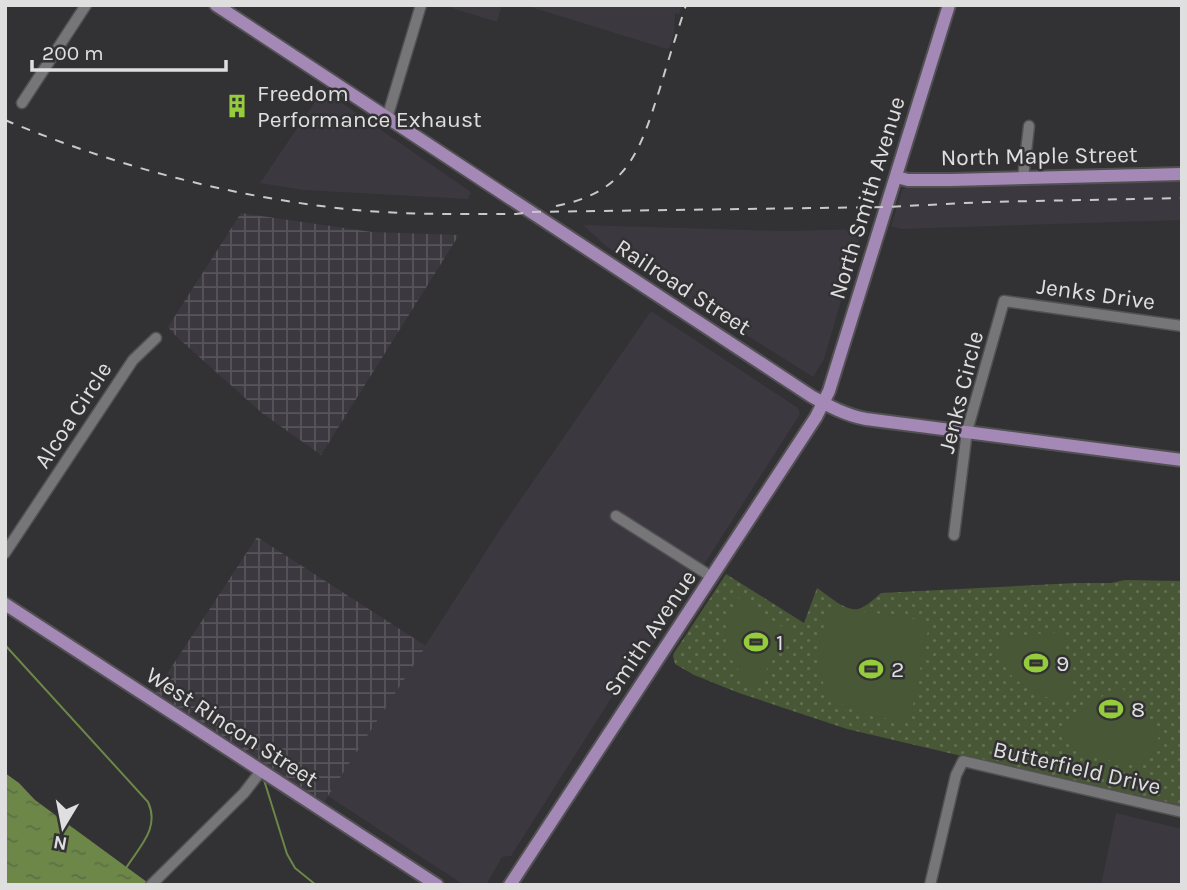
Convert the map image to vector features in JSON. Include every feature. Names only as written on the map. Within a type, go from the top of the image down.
[{"type":"main road","name":"Railroad Street","points":[[216,5],[823,403],[846,414],[1182,460]]},
{"type":"main road","name":"North Smith Avenue","points":[[823,403],[897,177],[949,5]]},
{"type":"main road","name":"North Maple Street","points":[[897,177],[908,180],[1182,174]]},
{"type":"main road","name":"Smith Avenue","points":[[510,885],[823,403]]},
{"type":"main road","name":"West Rincon Street","points":[[5,604],[437,885]]},
{"type":"street","points":[[22,103],[86,5]]},
{"type":"street","points":[[387,118],[421,5]]},
{"type":"street","points":[[1023,178],[1029,126]]},
{"type":"street","name":"Jenks Drive","points":[[1004,301],[1182,327]]},
{"type":"street","name":"Jenks Circle","points":[[954,535],[967,431],[1004,301]]},
{"type":"street","name":"Alcoa Circle","points":[[5,554],[133,360],[156,338]]},
{"type":"street","points":[[616,516],[712,577]]},
{"type":"street","name":"Butterfield Drive","points":[[930,885],[956,775],[963,761],[1182,812]]},
{"type":"street","points":[[151,885],[244,793],[261,771]]},
{"type":"shaded area","points":[[442,5],[502,5],[497,22]]},
{"type":"shaded area","points":[[524,5],[682,5],[679,14],[675,13],[674,33],[667,49]]},
{"type":"shaded area","points":[[323,90],[471,192],[468,199],[303,190],[260,183]]},
{"type":"shaded area","points":[[1182,182],[1182,220],[901,229],[891,226],[902,190],[908,186]]},
{"type":"shaded area","points":[[241,213],[372,232],[459,235],[321,455],[262,413],[168,327]]},
{"type":"shaded area","points":[[583,225],[783,231],[862,229],[824,359],[813,377],[607,247]]},
{"type":"shaded area","points":[[651,311],[798,408],[800,414],[652,646],[636,647],[613,681],[619,686],[511,856],[502,857],[486,885],[464,885],[328,796],[505,522]]},
{"type":"shaded area","points":[[257,537],[426,646],[324,802],[155,692]]},
{"type":"shaded area","points":[[726,574],[804,623],[817,588],[842,605],[858,609],[881,593],[1111,583],[1125,580],[1182,581],[1182,808],[847,729],[694,675],[675,664],[673,656]]},
{"type":"shaded area","name":"1","points":[[738,597],[791,633],[755,687],[736,666],[727,646],[727,623]]},
{"type":"shaded area","name":"2","points":[[834,607],[921,620],[928,630],[910,720],[883,718],[858,712],[842,704],[827,691],[821,672],[820,644],[824,625]]},
{"type":"shaded area","name":"9","points":[[1058,632],[1065,637],[1071,698],[1046,697],[1014,679],[1001,657],[998,638]]},
{"type":"shaded area","name":"8","points":[[1114,688],[1123,689],[1163,745],[1140,765],[1084,753],[1065,739],[1057,729]]},
{"type":"shaded area","points":[[1116,813],[1182,829],[1182,885],[1101,885]]},
{"type":"water","points":[[5,773],[35,800],[151,885],[5,885]]},
{"type":"waterway","points":[[5,645],[148,802],[152,820],[150,829],[126,868]]},
{"type":"waterway","points":[[264,780],[287,854],[295,868],[316,885]]},
{"type":"railway","points":[[556,206],[600,191],[628,165],[653,111],[686,5]]},
{"type":"railway","points":[[5,120],[133,166],[221,189],[311,205],[376,212],[516,214],[1182,198]]},
{"type":"place","name":"Freedom Performance Exhaust","points":[[237,106]]},
{"type":"place","name":"1","points":[[756,642]]},
{"type":"place","name":"9","points":[[1036,663]]},
{"type":"place","name":"2","points":[[871,669]]},
{"type":"place","name":"8","points":[[1111,709]]}]
